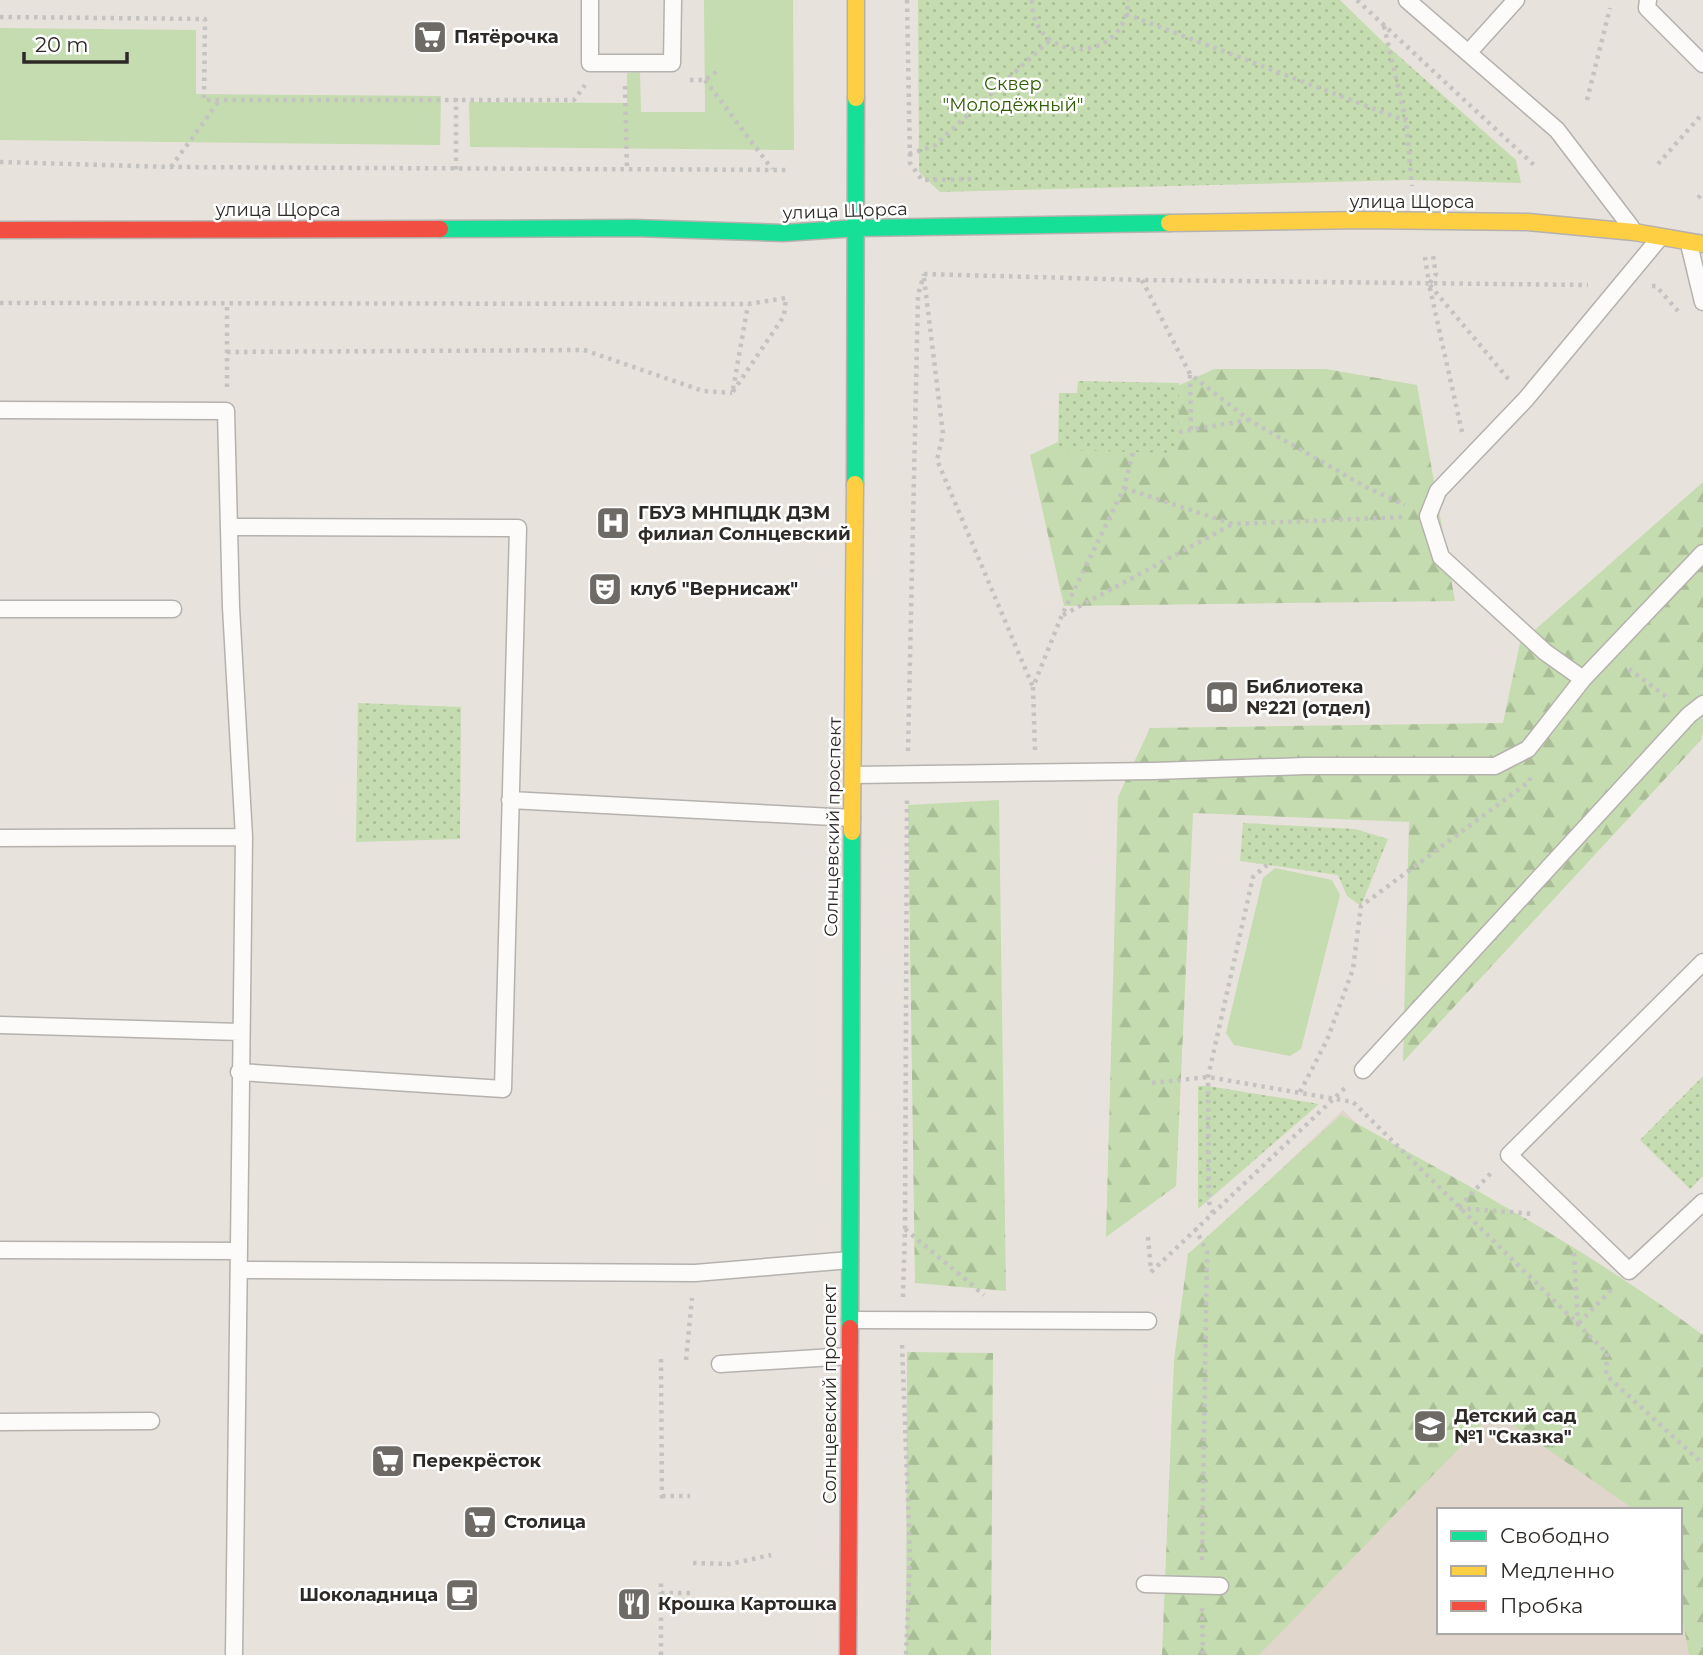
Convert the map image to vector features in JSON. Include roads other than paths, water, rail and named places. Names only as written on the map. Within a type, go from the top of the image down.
[{"type":"street","name":"Солнцевский проспект","points":[[848,1655],[857,228],[856,0]]},
{"type":"street","name":"улица Щорса","points":[[0,230],[634,228],[783,233],[857,228],[1418,220],[1528,222],[1634,232],[1696,244]]},
{"type":"lane","points":[[590,0],[590,63],[672,63],[673,0]]},
{"type":"lane","points":[[1406,0],[1557,130],[1634,232]]},
{"type":"lane","points":[[1468,52],[1516,0]]},
{"type":"lane","points":[[1648,0],[1647,8],[1703,64]]},
{"type":"lane","points":[[1583,680],[1520,630],[1441,557],[1428,516],[1438,491],[1526,399],[1661,236]]},
{"type":"lane","points":[[1696,244],[1703,303]]},
{"type":"lane","points":[[0,410],[226,411],[243,837],[234,1655]]},
{"type":"lane","points":[[229,527],[517,528],[503,1089],[239,1072]]},
{"type":"lane","points":[[853,775],[1306,766],[1495,766],[1528,749],[1583,680],[1703,553]]},
{"type":"lane","points":[[0,609],[173,609]]},
{"type":"lane","points":[[1363,1070],[1689,715],[1703,704]]},
{"type":"lane","points":[[510,800],[852,818]]},
{"type":"lane","points":[[0,838],[243,837]]},
{"type":"lane","points":[[1703,962],[1509,1155],[1629,1271],[1703,1202]]},
{"type":"lane","points":[[0,1025],[240,1032]]},
{"type":"lane","points":[[0,1250],[239,1251]]},
{"type":"lane","points":[[239,1270],[695,1273],[850,1260]]},
{"type":"lane","points":[[850,1320],[1148,1321]]},
{"type":"lane","points":[[720,1364],[849,1356]]},
{"type":"lane","points":[[0,1422],[151,1421]]},
{"type":"lane","points":[[1144,1584],[1220,1586]]},
{"type":"place","name":"Пятёрочка","points":[[430,37]]},
{"type":"place","name":"ГБУЗ МНПЦДК ДЗМ филиал Солнцевский","points":[[613,523]]},
{"type":"place","name":"клуб \"Вернисаж\"","points":[[605,589]]},
{"type":"place","name":"Библиотека №221 (отдел)","points":[[1222,697]]},
{"type":"place","name":"Детский сад №1 \"Сказка\"","points":[[1430,1426]]},
{"type":"place","name":"Перекрёсток","points":[[388,1461]]},
{"type":"place","name":"Столица","points":[[480,1522]]},
{"type":"place","name":"Шоколадница","points":[[462,1595]]},
{"type":"place","name":"Крошка Картошка","points":[[634,1604]]},
{"type":"park label","name":"Сквер \"Молодёжный\"","points":[[1013,94]]}]
